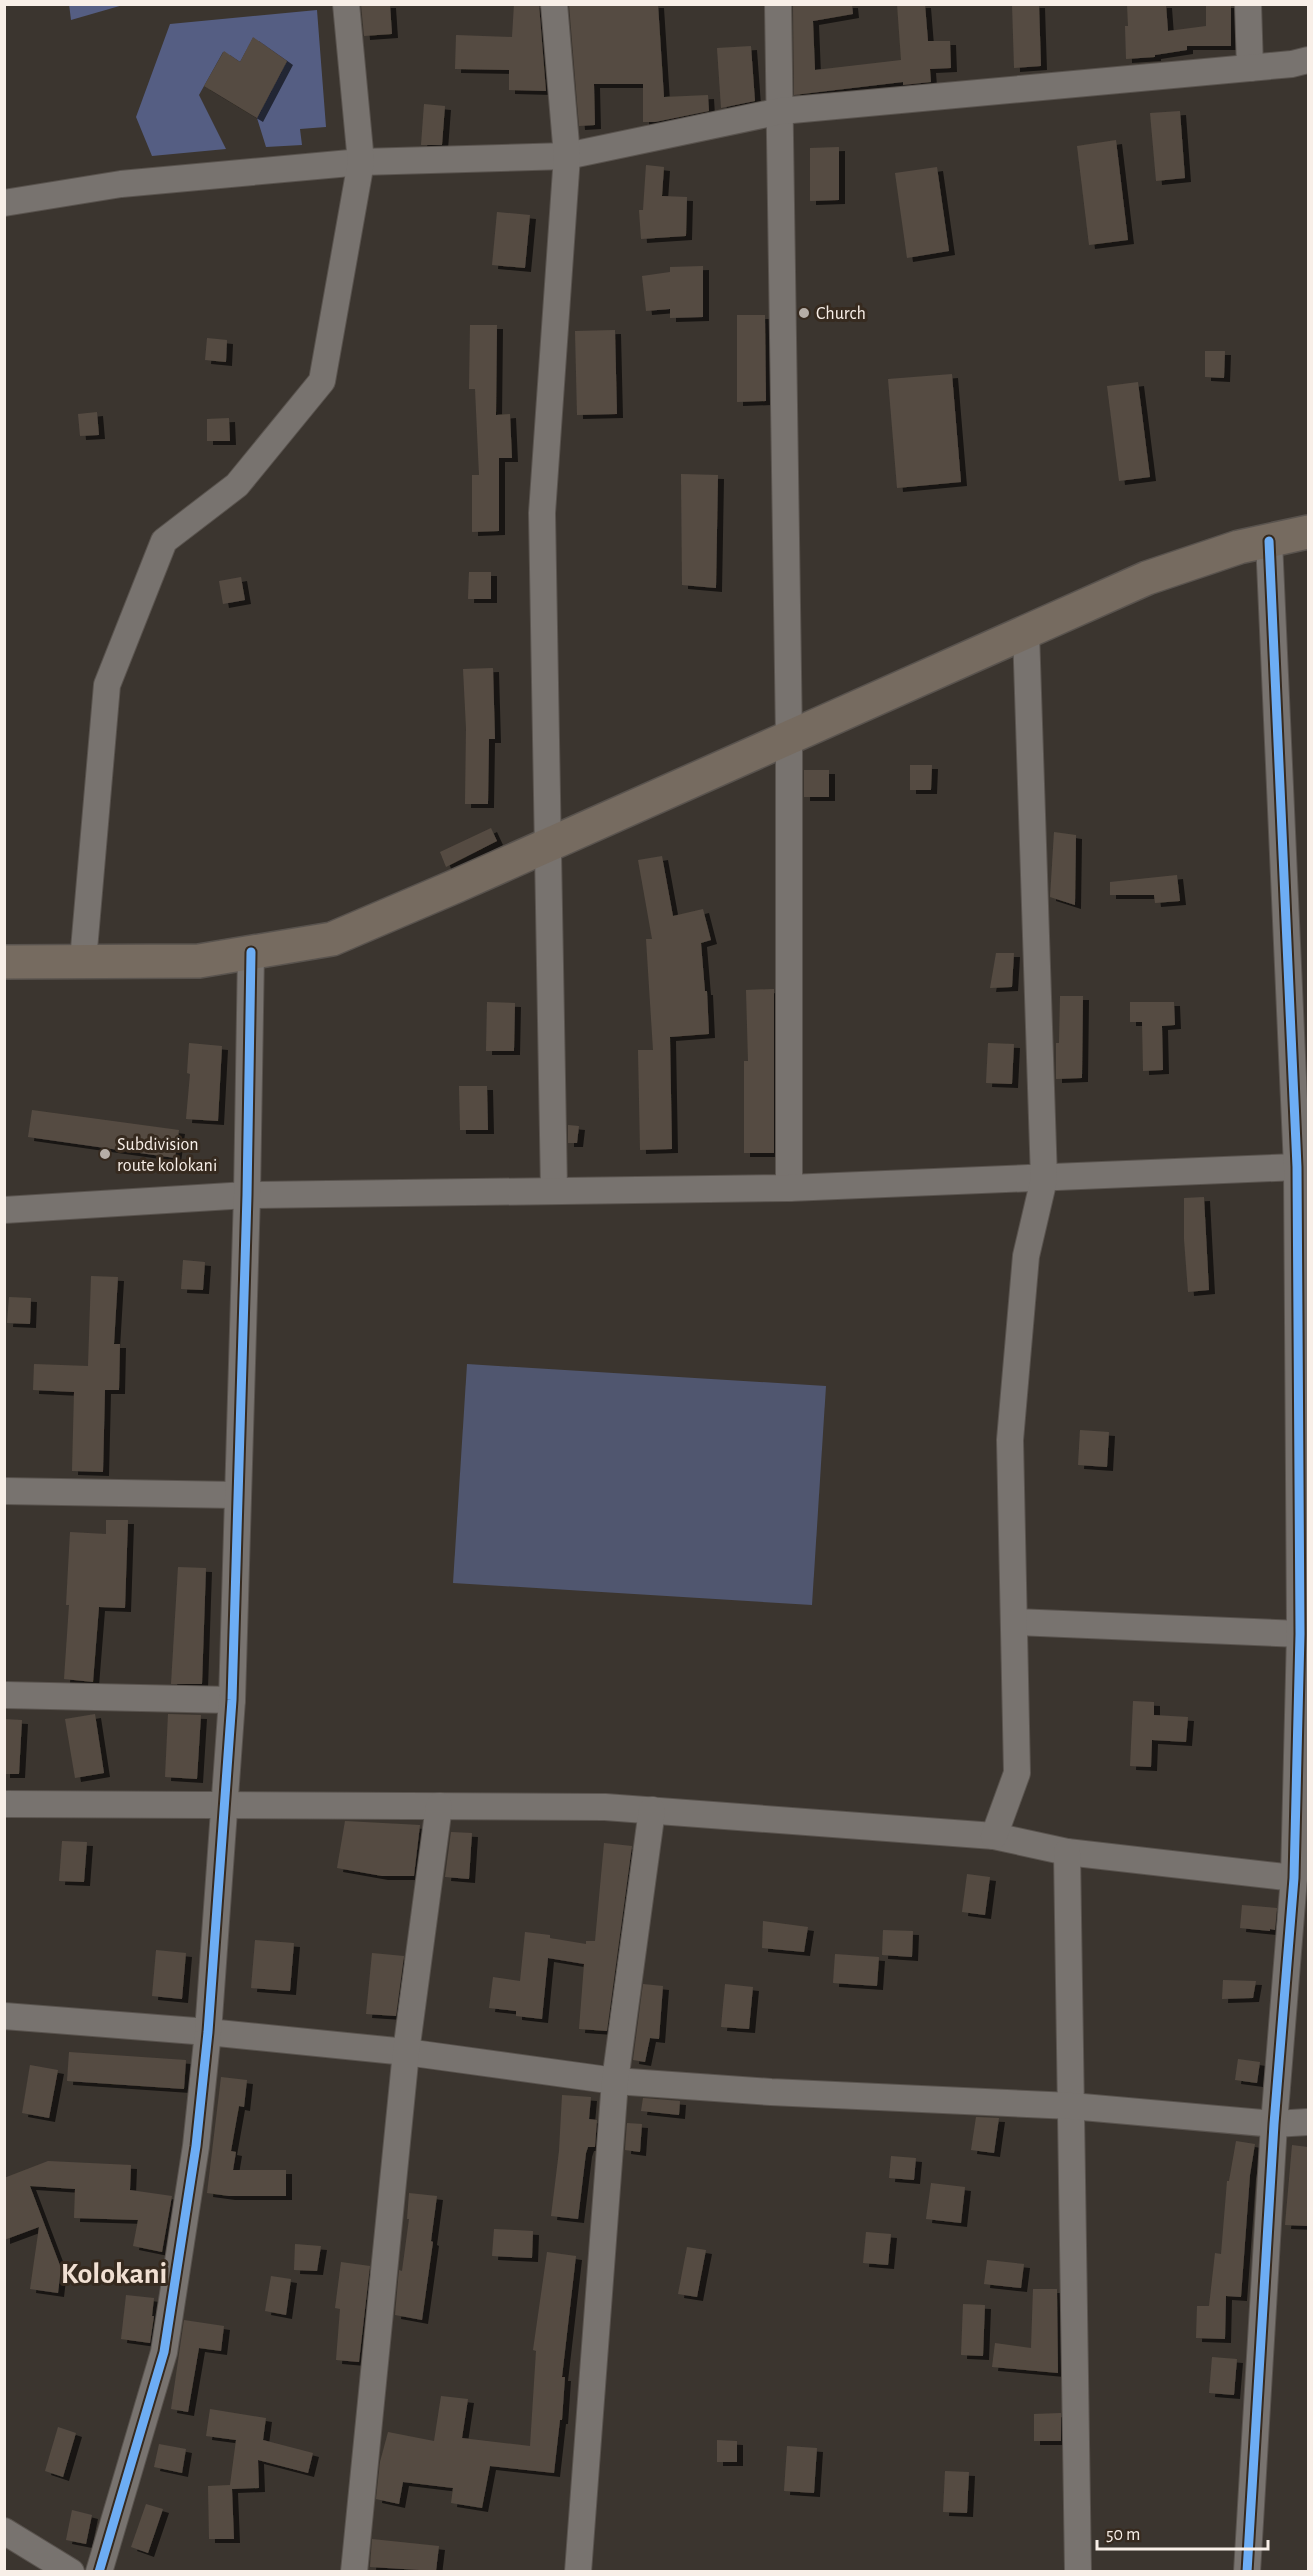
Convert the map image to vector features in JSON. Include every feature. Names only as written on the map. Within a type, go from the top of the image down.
[{"type":"highway","points":[[4,962],[199,961],[332,939],[547,846],[1147,578],[1239,548],[1308,532]]},
{"type":"street","points":[[83,961],[106,685],[164,541],[237,485],[321,381],[361,162],[346,4]]},
{"type":"street","points":[[554,4],[567,156],[542,513],[554,1191]]},
{"type":"street","points":[[778,4],[789,738],[789,1188]]},
{"type":"street","points":[[1248,4],[1250,68]]},
{"type":"street","points":[[4,202],[121,184],[361,162],[567,156],[781,111],[1292,64],[1308,60]]},
{"type":"street","points":[[1247,2571],[1274,2124],[1294,1878],[1304,1432],[1297,1167],[1269,541]]},
{"type":"street","points":[[994,1836],[1017,1773],[1010,1440],[1026,1256],[1044,1179],[1026,632]]},
{"type":"street","points":[[99,2571],[164,2352],[196,2146],[208,2032],[232,1700],[236,1495],[247,1195],[251,952]]},
{"type":"street","points":[[4,1210],[247,1195],[789,1188],[1297,1167]]},
{"type":"street","points":[[4,1491],[236,1495]]},
{"type":"street","points":[[1015,1622],[1300,1634]]},
{"type":"street","points":[[4,1695],[232,1700]]},
{"type":"street","points":[[4,1804],[605,1807],[994,1836],[1067,1852],[1294,1878]]},
{"type":"street","points":[[354,2571],[406,2052],[439,1806]]},
{"type":"street","points":[[578,2571],[615,2081],[652,1810]]},
{"type":"street","points":[[1067,1852],[1078,2571]]},
{"type":"street","points":[[4,2016],[208,2032],[406,2052],[615,2081],[771,2092],[1071,2106],[1274,2124],[1308,2122]]},
{"type":"street","points":[[4,2531],[71,2571]]},
{"type":"shaded area","points":[[69,4],[123,4],[123,5],[71,20]]},
{"type":"shaded area","points":[[317,10],[326,127],[300,129],[302,145],[266,147],[257,118],[287,61],[253,38],[240,62],[223,52],[199,95],[226,149],[152,156],[136,117],[170,24]]},
{"type":"shaded area","points":[[467,1364],[826,1386],[812,1605],[453,1583]]},
{"type":"building","points":[[361,4],[390,4],[392,34],[364,36]]},
{"type":"building","points":[[514,4],[539,4],[546,91],[509,90],[509,70],[455,69],[456,35],[512,37]]},
{"type":"building","points":[[569,4],[658,4],[664,97],[708,95],[709,111],[655,122],[643,122],[643,84],[594,84],[595,125],[579,126]]},
{"type":"building","points":[[793,4],[852,4],[853,14],[813,21],[815,70],[901,60],[897,4],[925,4],[928,41],[950,41],[951,68],[930,69],[931,82],[903,85],[903,82],[794,95]]},
{"type":"building","points":[[1012,4],[1039,4],[1041,66],[1014,68]]},
{"type":"building","points":[[1127,4],[1166,4],[1168,31],[1206,26],[1206,4],[1231,4],[1231,46],[1187,46],[1187,50],[1155,55],[1155,57],[1126,59]]},
{"type":"building","points":[[253,37],[287,61],[257,118],[204,86],[224,51],[240,62]]},
{"type":"building","points":[[751,46],[755,101],[721,108],[717,48]]},
{"type":"building","points":[[424,104],[445,106],[442,145],[421,145]]},
{"type":"building","points":[[1180,111],[1185,178],[1156,181],[1150,113]]},
{"type":"building","points":[[1116,140],[1128,240],[1089,245],[1077,146]]},
{"type":"building","points":[[839,147],[839,200],[810,201],[810,148]]},
{"type":"building","points":[[646,165],[664,167],[662,196],[687,197],[686,236],[641,239],[639,210],[643,210]]},
{"type":"building","points":[[937,167],[949,251],[907,258],[895,173]]},
{"type":"building","points":[[497,212],[530,215],[525,268],[492,265]]},
{"type":"building","points":[[703,266],[703,317],[670,318],[670,309],[646,311],[642,276],[670,272],[670,267]]},
{"type":"building","points":[[737,315],[765,315],[766,401],[737,402]]},
{"type":"building","points":[[470,325],[497,325],[496,415],[510,414],[512,458],[499,458],[499,531],[472,532],[472,475],[479,475],[475,389],[469,389]]},
{"type":"building","points":[[615,330],[617,414],[577,415],[575,331]]},
{"type":"building","points":[[207,338],[227,340],[226,362],[205,360]]},
{"type":"building","points":[[1205,351],[1225,351],[1224,378],[1205,377]]},
{"type":"building","points":[[952,374],[961,482],[897,488],[888,379]]},
{"type":"building","points":[[1138,382],[1150,477],[1119,481],[1107,386]]},
{"type":"building","points":[[97,412],[99,435],[80,436],[78,414]]},
{"type":"building","points":[[229,418],[230,441],[207,441],[207,419]]},
{"type":"building","points":[[681,474],[718,475],[716,588],[682,585]]},
{"type":"building","points":[[469,572],[491,572],[491,599],[468,599]]},
{"type":"building","points":[[241,577],[245,600],[223,604],[219,581]]},
{"type":"building","points":[[493,668],[495,739],[489,739],[488,804],[465,804],[466,728],[463,669]]},
{"type":"building","points":[[910,765],[932,765],[931,790],[910,790]]},
{"type":"building","points":[[804,770],[829,770],[829,797],[804,797]]},
{"type":"building","points":[[491,828],[497,841],[446,867],[440,852]]},
{"type":"building","points":[[1054,832],[1076,835],[1075,905],[1050,897]]},
{"type":"building","points":[[662,856],[673,916],[703,909],[711,940],[701,943],[709,1034],[670,1037],[672,1149],[640,1150],[638,1050],[653,1050],[646,939],[652,939],[638,860]]},
{"type":"building","points":[[1177,875],[1180,901],[1155,903],[1154,895],[1110,895],[1110,882]]},
{"type":"building","points":[[996,953],[1014,953],[1012,987],[990,988]]},
{"type":"building","points":[[774,989],[774,1153],[744,1153],[744,1061],[748,1061],[746,990]]},
{"type":"building","points":[[1060,996],[1083,996],[1082,1078],[1056,1079]]},
{"type":"building","points":[[487,1002],[515,1003],[514,1051],[486,1051]]},
{"type":"building","points":[[1130,1002],[1174,1002],[1175,1025],[1162,1026],[1163,1070],[1143,1071],[1142,1022],[1130,1022]]},
{"type":"building","points":[[189,1043],[222,1046],[218,1121],[186,1119],[190,1074],[187,1073]]},
{"type":"building","points":[[988,1043],[1014,1044],[1012,1084],[986,1083]]},
{"type":"building","points":[[459,1086],[487,1086],[488,1130],[460,1130]]},
{"type":"building","points":[[32,1110],[179,1130],[175,1158],[28,1137]]},
{"type":"building","points":[[568,1125],[579,1126],[577,1143],[568,1143]]},
{"type":"building","points":[[1204,1197],[1209,1290],[1188,1292],[1184,1198]]},
{"type":"building","points":[[183,1260],[205,1262],[203,1290],[181,1289]]},
{"type":"building","points":[[91,1276],[118,1277],[114,1344],[120,1344],[119,1390],[105,1390],[103,1472],[72,1471],[74,1392],[33,1390],[34,1364],[88,1366]]},
{"type":"building","points":[[9,1297],[31,1298],[30,1324],[7,1323]]},
{"type":"building","points":[[1080,1430],[1109,1432],[1107,1467],[1078,1465]]},
{"type":"building","points":[[106,1520],[128,1520],[125,1608],[99,1607],[93,1682],[64,1679],[69,1605],[66,1605],[70,1532],[106,1534]]},
{"type":"building","points":[[178,1567],[206,1568],[202,1684],[171,1684]]},
{"type":"building","points":[[1133,1701],[1154,1702],[1154,1715],[1188,1717],[1186,1742],[1152,1740],[1151,1767],[1130,1766]]},
{"type":"building","points":[[95,1714],[104,1773],[75,1778],[65,1719]]},
{"type":"building","points":[[168,1714],[201,1715],[197,1779],[165,1777]]},
{"type":"building","points":[[4,1719],[22,1720],[19,1774],[4,1774]]},
{"type":"building","points":[[345,1821],[420,1825],[414,1876],[382,1876],[337,1868]]},
{"type":"building","points":[[451,1832],[472,1833],[469,1879],[445,1877]]},
{"type":"building","points":[[62,1841],[87,1842],[84,1882],[59,1881]]},
{"type":"building","points":[[604,1843],[632,1846],[607,2031],[579,2029],[584,1964],[548,1958],[542,2019],[516,2016],[516,2011],[489,2008],[493,1977],[520,1981],[525,1932],[550,1935],[550,1938],[586,1944],[586,1941],[595,1941]]},
{"type":"building","points":[[967,1874],[990,1877],[985,1915],[962,1912]]},
{"type":"building","points":[[1242,1905],[1277,1908],[1275,1930],[1240,1928]]},
{"type":"building","points":[[763,1921],[808,1927],[804,1952],[762,1948]]},
{"type":"building","points":[[883,1930],[913,1931],[912,1957],[882,1955]]},
{"type":"building","points":[[255,1940],[294,1943],[290,1991],[251,1988]]},
{"type":"building","points":[[156,1950],[186,1953],[182,1999],[152,1996]]},
{"type":"building","points":[[372,1953],[404,1956],[396,2016],[366,2014]]},
{"type":"building","points":[[835,1954],[879,1957],[877,1986],[833,1983]]},
{"type":"building","points":[[1223,1980],[1256,1981],[1253,1998],[1222,1999]]},
{"type":"building","points":[[643,1984],[663,1986],[659,2039],[650,2038],[645,2062],[633,2060]]},
{"type":"building","points":[[725,1984],[753,1987],[749,2029],[721,2027]]},
{"type":"building","points":[[69,2052],[186,2060],[184,2089],[67,2081]]},
{"type":"building","points":[[1238,2059],[1260,2062],[1257,2083],[1235,2080]]},
{"type":"building","points":[[30,2065],[58,2070],[49,2118],[22,2113]]},
{"type":"building","points":[[221,2077],[247,2080],[244,2107],[239,2106],[231,2151],[236,2152],[233,2170],[286,2170],[286,2196],[229,2196],[207,2193]]},
{"type":"building","points":[[562,2095],[591,2097],[589,2119],[597,2120],[595,2147],[588,2147],[586,2153],[578,2219],[551,2216],[559,2151]]},
{"type":"building","points":[[643,2098],[680,2101],[679,2115],[641,2111]]},
{"type":"building","points":[[976,2117],[999,2118],[994,2153],[971,2150]]},
{"type":"building","points":[[627,2123],[642,2124],[640,2152],[625,2150]]},
{"type":"building","points":[[1236,2141],[1255,2144],[1250,2175],[1241,2297],[1226,2296],[1225,2339],[1196,2338],[1197,2306],[1209,2306],[1215,2253],[1221,2254],[1227,2181],[1229,2181]]},
{"type":"building","points":[[1292,2145],[1308,2147],[1308,2226],[1285,2225]]},
{"type":"building","points":[[891,2156],[916,2158],[914,2180],[889,2178]]},
{"type":"building","points":[[48,2161],[131,2165],[130,2190],[172,2196],[162,2252],[133,2246],[138,2220],[74,2218],[75,2189],[30,2186],[61,2268],[58,2293],[30,2289],[39,2227],[4,2240],[4,2178]]},
{"type":"building","points":[[931,2183],[965,2187],[961,2223],[926,2219]]},
{"type":"building","points":[[409,2193],[437,2196],[422,2320],[395,2315],[399,2270],[402,2271],[409,2219],[407,2219]]},
{"type":"building","points":[[494,2229],[533,2231],[532,2258],[492,2256]]},
{"type":"building","points":[[866,2232],[891,2234],[888,2265],[863,2263]]},
{"type":"building","points":[[295,2244],[321,2246],[317,2271],[294,2270]]},
{"type":"building","points":[[687,2247],[706,2250],[697,2297],[678,2294]]},
{"type":"building","points":[[547,2252],[576,2256],[562,2377],[565,2377],[562,2420],[560,2420],[554,2473],[490,2466],[482,2508],[451,2503],[453,2488],[403,2482],[399,2504],[376,2499],[380,2462],[388,2432],[434,2441],[441,2396],[468,2399],[462,2438],[530,2446],[536,2351],[533,2350]]},
{"type":"building","points":[[987,2260],[1024,2264],[1021,2288],[984,2284]]},
{"type":"building","points":[[341,2262],[370,2266],[359,2362],[336,2360],[340,2309],[335,2308]]},
{"type":"building","points":[[271,2276],[291,2279],[286,2315],[265,2311]]},
{"type":"building","points":[[1033,2289],[1057,2289],[1058,2373],[992,2367],[995,2343],[1031,2348]]},
{"type":"building","points":[[126,2295],[154,2298],[150,2343],[121,2339]]},
{"type":"building","points":[[963,2304],[985,2305],[983,2356],[961,2355]]},
{"type":"building","points":[[184,2320],[224,2326],[221,2351],[199,2348],[188,2412],[171,2409]]},
{"type":"building","points":[[1212,2357],[1237,2359],[1234,2395],[1209,2393]]},
{"type":"building","points":[[210,2409],[266,2418],[263,2440],[313,2453],[308,2473],[258,2460],[259,2488],[232,2489],[234,2539],[209,2539],[208,2486],[230,2485],[236,2440],[206,2436]]},
{"type":"building","points":[[1061,2413],[1061,2441],[1034,2441],[1034,2414]]},
{"type":"building","points":[[58,2427],[76,2433],[63,2477],[45,2471]]},
{"type":"building","points":[[717,2440],[737,2441],[737,2462],[717,2462]]},
{"type":"building","points":[[159,2444],[186,2449],[182,2473],[154,2467]]},
{"type":"building","points":[[787,2446],[817,2448],[814,2493],[784,2491]]},
{"type":"building","points":[[945,2471],[969,2472],[967,2513],[943,2512]]},
{"type":"building","points":[[146,2504],[163,2509],[148,2553],[131,2547]]},
{"type":"building","points":[[72,2510],[92,2515],[86,2544],[66,2540]]},
{"type":"building","points":[[372,2539],[439,2546],[436,2571],[370,2567]]},
{"type":"cycle path","points":[[1247,2572],[1274,2124],[1294,1878],[1300,1634],[1297,1167],[1269,541]]},
{"type":"cycle path","points":[[99,2572],[164,2352],[196,2146],[208,2032],[232,1700],[247,1195],[251,952]]},
{"type":"place","name":"Church","points":[[804,313]]},
{"type":"place","name":"Subdivision route kolokani","points":[[105,1154]]},
{"type":"district","name":"Kolokani","points":[[114,2273]]}]
